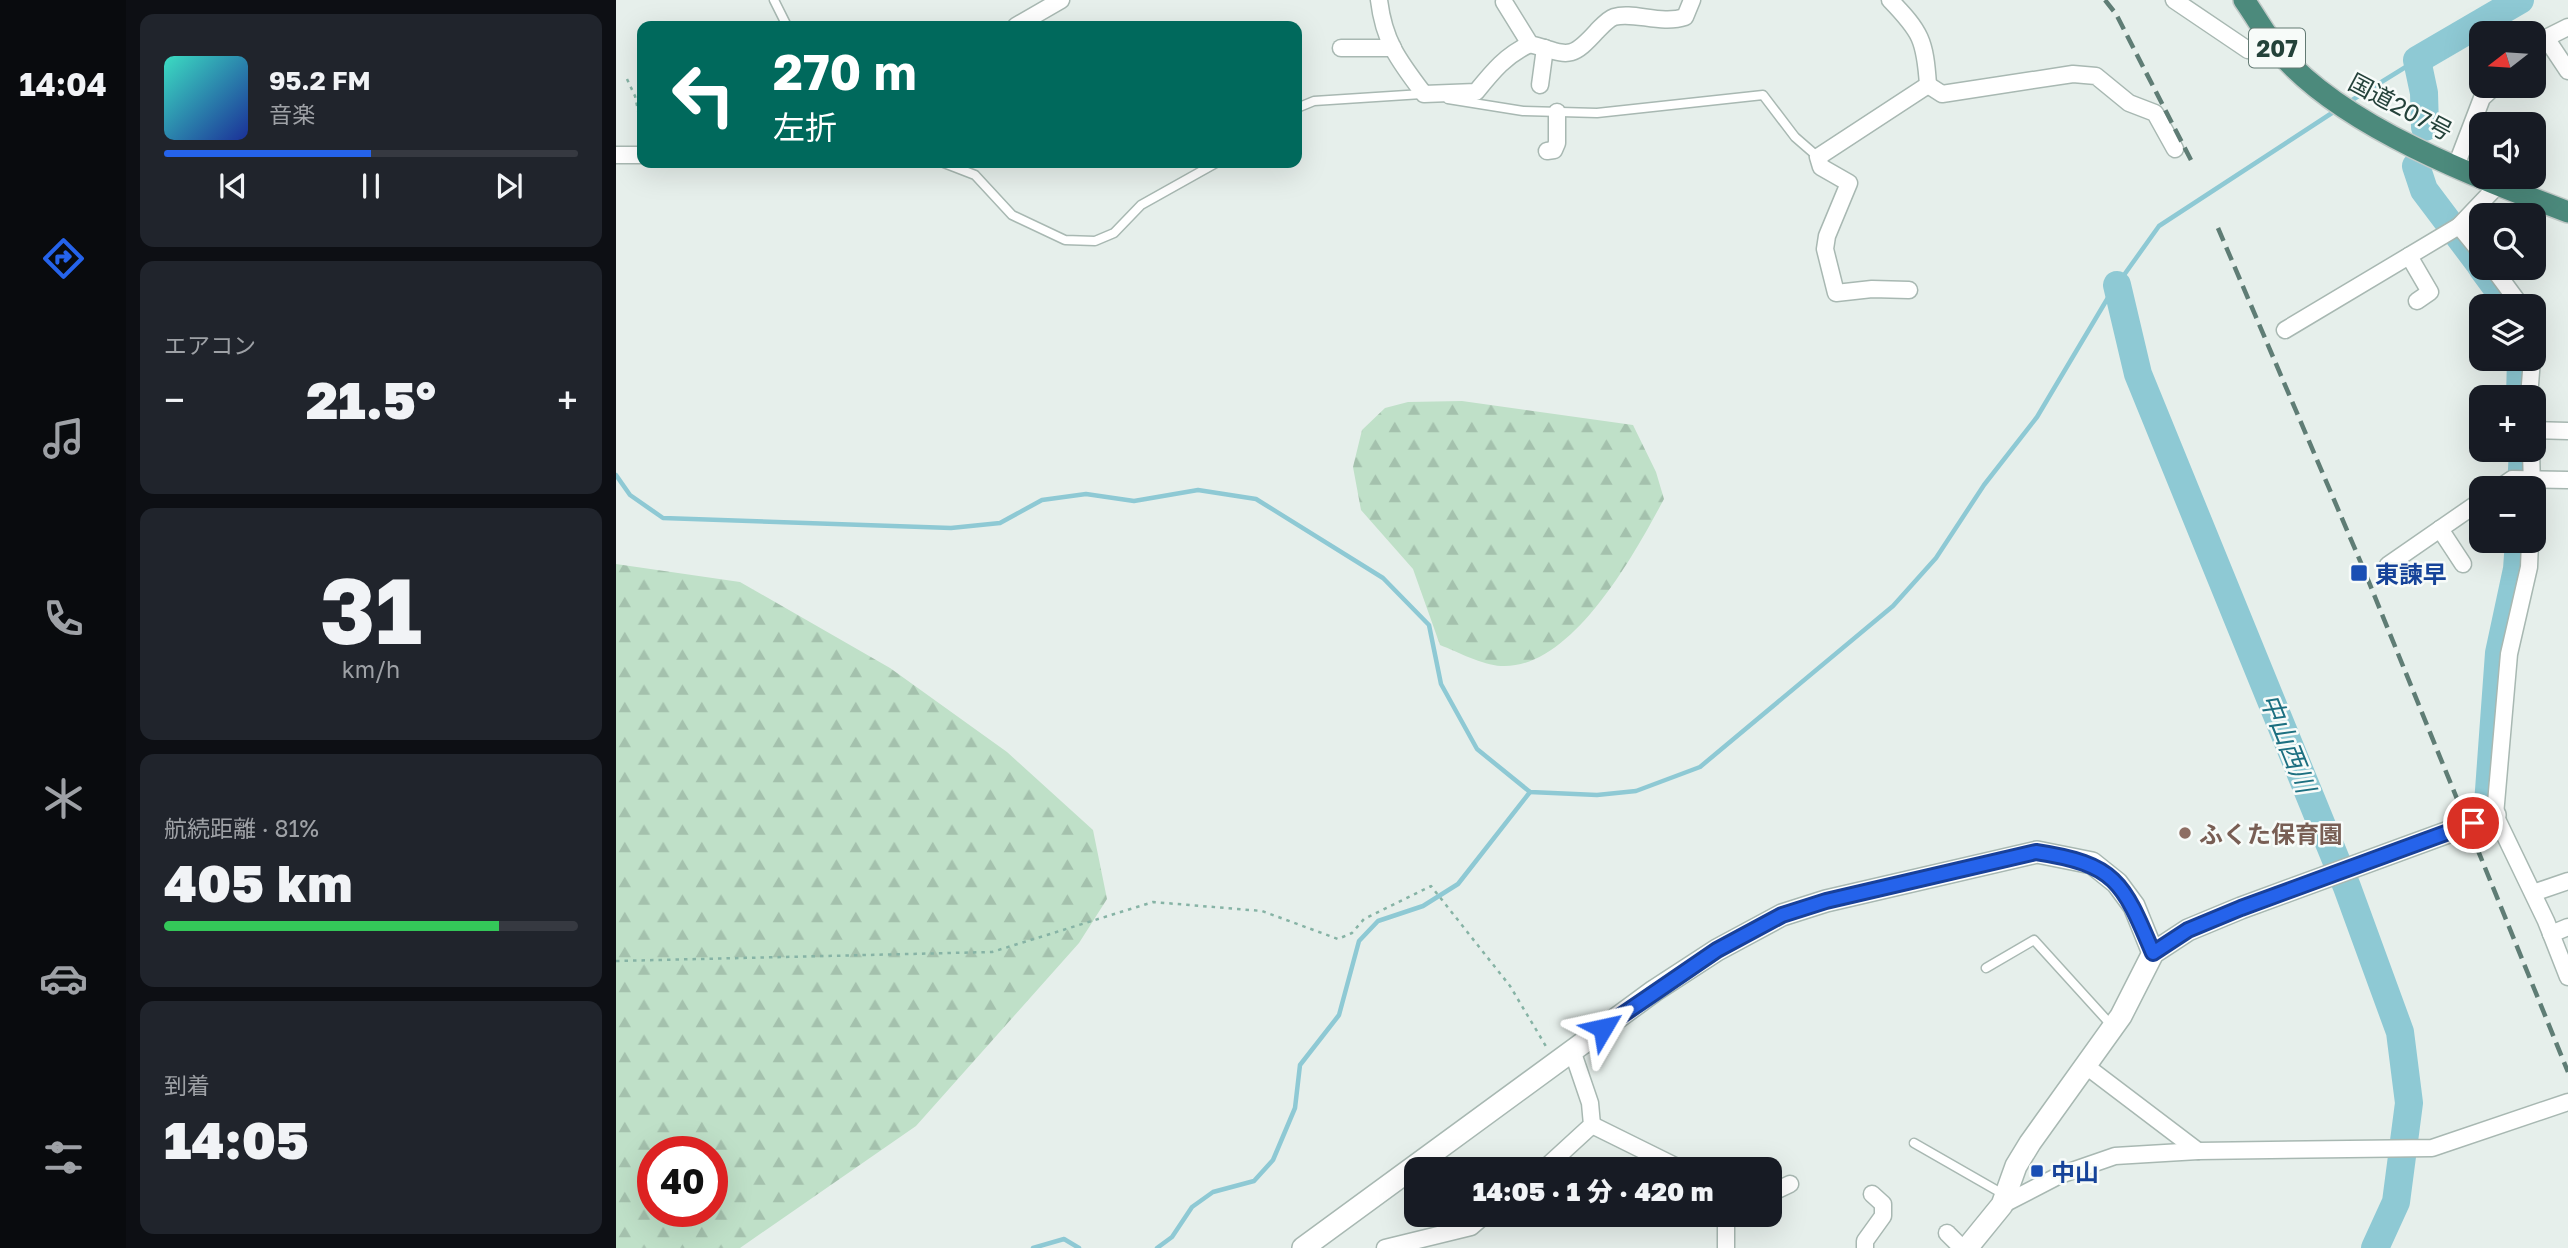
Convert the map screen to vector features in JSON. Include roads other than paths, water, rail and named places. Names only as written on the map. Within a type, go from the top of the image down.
[{"type":"highway","name":"国道207号","points":[[2244,0],[2280,53],[2318,89],[2371,126],[2469,172]]},
{"type":"highway","name":"国道207号","points":[[2508,189],[2568,212]]},
{"type":"street","points":[[1037,21],[1061,0]]},
{"type":"street","points":[[1379,0],[1382,29],[1424,93],[1476,92],[1497,65],[1512,52],[1538,46],[1567,54],[1578,52],[1603,24],[1615,17],[1673,21],[1685,17],[1692,0]]},
{"type":"street","points":[[1890,0],[1917,27],[1926,54],[1928,85]]},
{"type":"street","points":[[2174,0],[2248,50],[2280,53]]},
{"type":"street","points":[[1504,2],[1538,46],[1540,85]]},
{"type":"street","points":[[2546,40],[2568,27]]},
{"type":"street","points":[[1340,48],[1393,48]]},
{"type":"street","points":[[2546,50],[2568,71]]},
{"type":"street","points":[[1928,85],[1942,94],[2073,74],[2096,76],[2129,103],[2155,113],[2175,149]]},
{"type":"street","points":[[1909,290],[1872,289],[1836,293],[1825,249],[1827,236],[1849,183],[1821,167],[1818,157],[1928,85]]},
{"type":"street","points":[[2456,166],[2482,98]]},
{"type":"street","points":[[1547,151],[1554,150],[1557,143],[1557,112]]},
{"type":"street","points":[[616,155],[637,155]]},
{"type":"street","points":[[2285,330],[2455,228],[2494,189]]},
{"type":"street","points":[[2455,228],[2469,241]]},
{"type":"street","points":[[2409,256],[2430,292],[2417,301]]},
{"type":"street","points":[[2546,430],[2568,431]]},
{"type":"street","points":[[2546,481],[2568,480]]},
{"type":"street","points":[[2388,565],[2469,509]]},
{"type":"street","points":[[2440,529],[2463,564]]},
{"type":"street","points":[[2530,553],[2529,567],[2509,654],[2495,815],[2567,972]]},
{"type":"street","points":[[1947,1233],[1964,1248],[2004,1200],[2030,1143],[2113,1027],[2153,953],[2188,930],[2495,815]]},
{"type":"street","points":[[1303,1248],[1565,1059],[1654,991],[1717,950],[1782,915],[1826,901],[2036,852],[2092,863],[2117,883],[2134,906],[2153,953]]},
{"type":"street","points":[[2533,893],[2568,881]]},
{"type":"street","points":[[2551,934],[2568,927]]},
{"type":"street","points":[[1565,1059],[1590,1103],[1592,1125]]},
{"type":"street","points":[[2086,1066],[2197,1151]]},
{"type":"street","points":[[2004,1200],[2060,1175],[2115,1156],[2197,1151],[2432,1149],[2568,1102]]},
{"type":"street","points":[[1557,1157],[1592,1125]]},
{"type":"street","points":[[1592,1125],[1657,1157]]},
{"type":"street","points":[[1782,1188],[1790,1184]]},
{"type":"street","points":[[1866,1248],[1865,1241],[1884,1216],[1882,1204],[1872,1194]]},
{"type":"street","points":[[1385,1248],[1471,1227]]},
{"type":"street","points":[[1726,1248],[1727,1227]]},
{"type":"lane","points":[[774,0],[784,21]]},
{"type":"lane","points":[[1302,105],[1314,101],[1424,93],[1524,111],[1597,113],[1763,95],[1795,137],[1818,157]]},
{"type":"lane","points":[[958,168],[975,174],[1012,215],[1065,240],[1095,241],[1114,233],[1141,205],[1207,168]]},
{"type":"lane","points":[[1986,968],[2034,940],[2058,970],[2113,1027]]},
{"type":"lane","points":[[1914,1143],[2004,1200]]},
{"type":"waterway","name":"中山西川","points":[[2425,127],[2424,93],[2417,60],[2520,0]]},
{"type":"waterway","points":[[2349,102],[2417,60]]},
{"type":"waterway","points":[[616,475],[630,495],[663,518],[951,528],[1000,523],[1042,500],[1086,494],[1134,501],[1198,490],[1256,499],[1383,578],[1429,625],[1441,684],[1477,749],[1530,792],[1597,795],[1636,791],[1700,767],[1893,606],[1936,558],[1984,485],[2037,417],[2109,296],[2159,226],[2335,111]]},
{"type":"waterway","name":"中山西川","points":[[2416,166],[2424,190],[2469,250]]},
{"type":"waterway","name":"中山西川","points":[[2491,280],[2501,294]]},
{"type":"waterway","name":"中山西川","points":[[2117,285],[2138,374],[2347,887],[2400,1032],[2409,1103],[2396,1202],[2375,1248]]},
{"type":"waterway","name":"中山西川","points":[[2520,385],[2521,371]]},
{"type":"waterway","name":"中山西川","points":[[2522,462],[2522,476]]},
{"type":"waterway","name":"中山西川","points":[[2488,804],[2499,653],[2518,553]]},
{"type":"waterway","points":[[1157,1248],[1172,1237],[1192,1207],[1213,1192],[1254,1181],[1273,1160],[1295,1108],[1300,1065],[1339,1015],[1359,941],[1378,921],[1423,906],[1458,884],[1530,792]]},
{"type":"waterway","points":[[1033,1248],[1064,1239],[1079,1248]]},
{"type":"railway","points":[[2105,0],[2116,14],[2193,164]]},
{"type":"railway","points":[[2218,228],[2364,570],[2568,1072]]},
{"type":"place","name":"東諫早","points":[[2359,573]]},
{"type":"place","name":"ふくた保育園","points":[[2185,833]]},
{"type":"place","name":"中山","points":[[2037,1171]]}]
